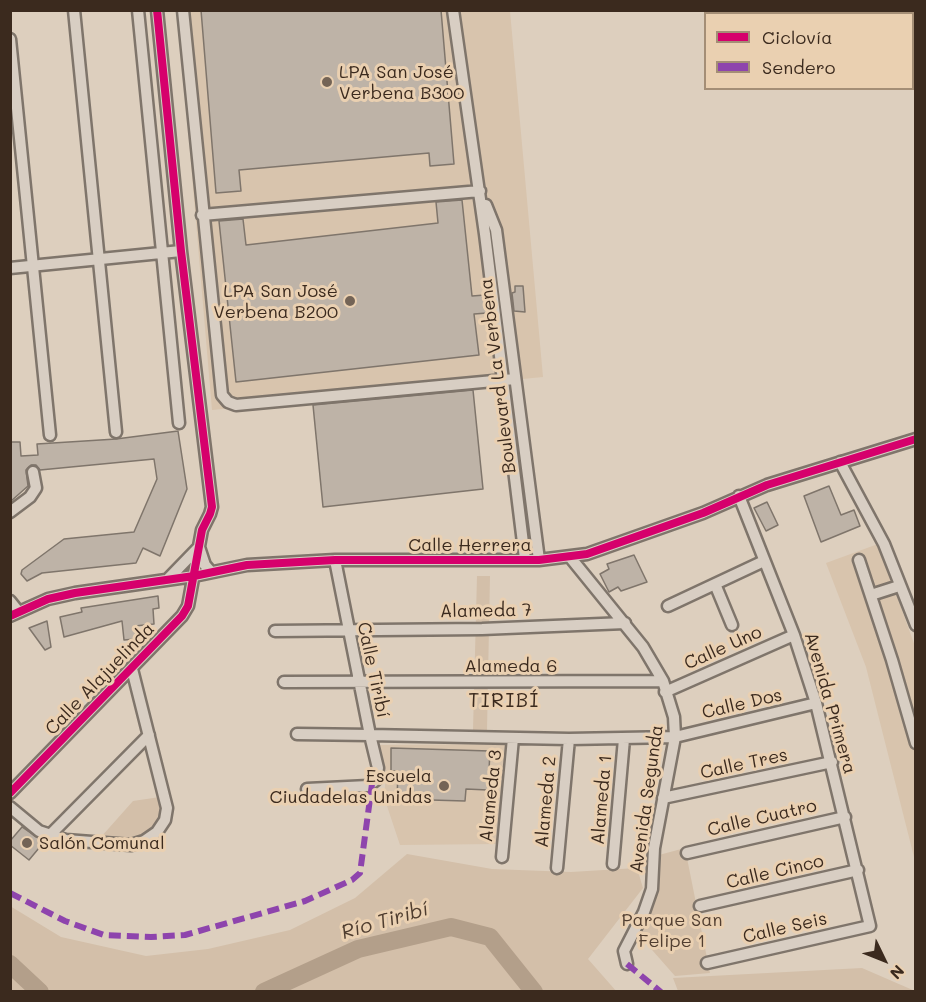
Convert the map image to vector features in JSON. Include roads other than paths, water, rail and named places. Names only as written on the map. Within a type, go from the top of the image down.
[{"type":"street","points":[[74,10],[116,432]]},
{"type":"street","points":[[138,10],[179,423]]},
{"type":"street","name":"Calle Alajuelinda","points":[[10,793],[182,616],[188,606],[199,547],[212,507],[180,251],[158,10]]},
{"type":"street","points":[[183,10],[222,395],[228,402],[236,405],[515,378]]},
{"type":"street","name":"Boulevard La Verbena","points":[[453,10],[480,190],[502,379],[539,560]]},
{"type":"street","points":[[10,39],[50,435]]},
{"type":"street","points":[[202,215],[480,190]]},
{"type":"street","name":"Boulevard La Verbena","points":[[480,190],[496,230],[515,378],[525,559]]},
{"type":"street","points":[[10,268],[180,251]]},
{"type":"street","name":"Calle Herrera","points":[[14,614],[48,599],[75,593],[194,576],[247,565],[335,560],[539,560],[570,557],[626,542],[739,496],[915,439]]},
{"type":"street","points":[[840,462],[884,544],[915,625]]},
{"type":"street","points":[[10,512],[30,497],[36,488],[33,472]]},
{"type":"street","name":"Avenida Primera","points":[[739,496],[794,635],[816,703],[870,926]]},
{"type":"street","points":[[168,579],[199,547],[205,565],[212,572]]},
{"type":"street","name":"Avenida Segunda","points":[[570,557],[625,623],[664,687],[674,717],[675,737],[654,848],[652,889],[644,912],[624,951],[627,964]]},
{"type":"street","name":"Calle Tiribí","points":[[335,560],[370,735],[569,739],[675,737]]},
{"type":"street","points":[[859,560],[915,743]]},
{"type":"street","points":[[668,606],[764,561]]},
{"type":"street","points":[[714,584],[732,625]]},
{"type":"street","points":[[871,595],[899,586]]},
{"type":"street","points":[[10,601],[14,614]]},
{"type":"street","name":"Alameda 7","points":[[275,631],[482,629],[625,623]]},
{"type":"street","name":"Calle Uno","points":[[664,687],[794,635]]},
{"type":"street","name":"Calle Alajuelinda","points":[[49,836],[131,844],[144,841],[157,832],[165,820],[167,808],[132,669]]},
{"type":"street","name":"Alameda 6","points":[[284,682],[664,687]]},
{"type":"street","name":"Calle Dos","points":[[675,737],[816,703]]},
{"type":"street","points":[[297,734],[370,735],[378,768],[376,780],[359,789],[307,789]]},
{"type":"street","points":[[10,807],[49,836],[149,735]]},
{"type":"street","name":"Alameda 3","points":[[502,857],[513,738]]},
{"type":"street","name":"Alameda 2","points":[[557,868],[569,739]]},
{"type":"street","name":"Alameda 1","points":[[613,864],[624,739]]},
{"type":"street","name":"Calle Tres","points":[[663,798],[832,762]]},
{"type":"street","name":"Calle Cuatro","points":[[687,853],[845,817]]},
{"type":"street","name":"Calle Cinco","points":[[700,906],[858,870]]},
{"type":"street","name":"Calle Seis","points":[[707,963],[870,926]]},
{"type":"waterway","name":"Río Tiribí","points":[[264,992],[358,949],[451,927],[490,937],[534,992]]},
{"type":"waterway","name":"Río Tiribí","points":[[10,964],[40,992]]},
{"type":"place","name":"LPA San José Verbena B300","points":[[327,82]]},
{"type":"place","name":"LPA San José Verbena B200","points":[[350,301]]},
{"type":"place","name":"Escuela Ciudadelas Unidas","points":[[444,786]]},
{"type":"place","name":"Salón Comunal","points":[[27,843]]},
{"type":"district","name":"TIRIBÍ","points":[[504,701]]},
{"type":"park label","name":"Parque San Felipe 1","points":[[672,930]]}]
